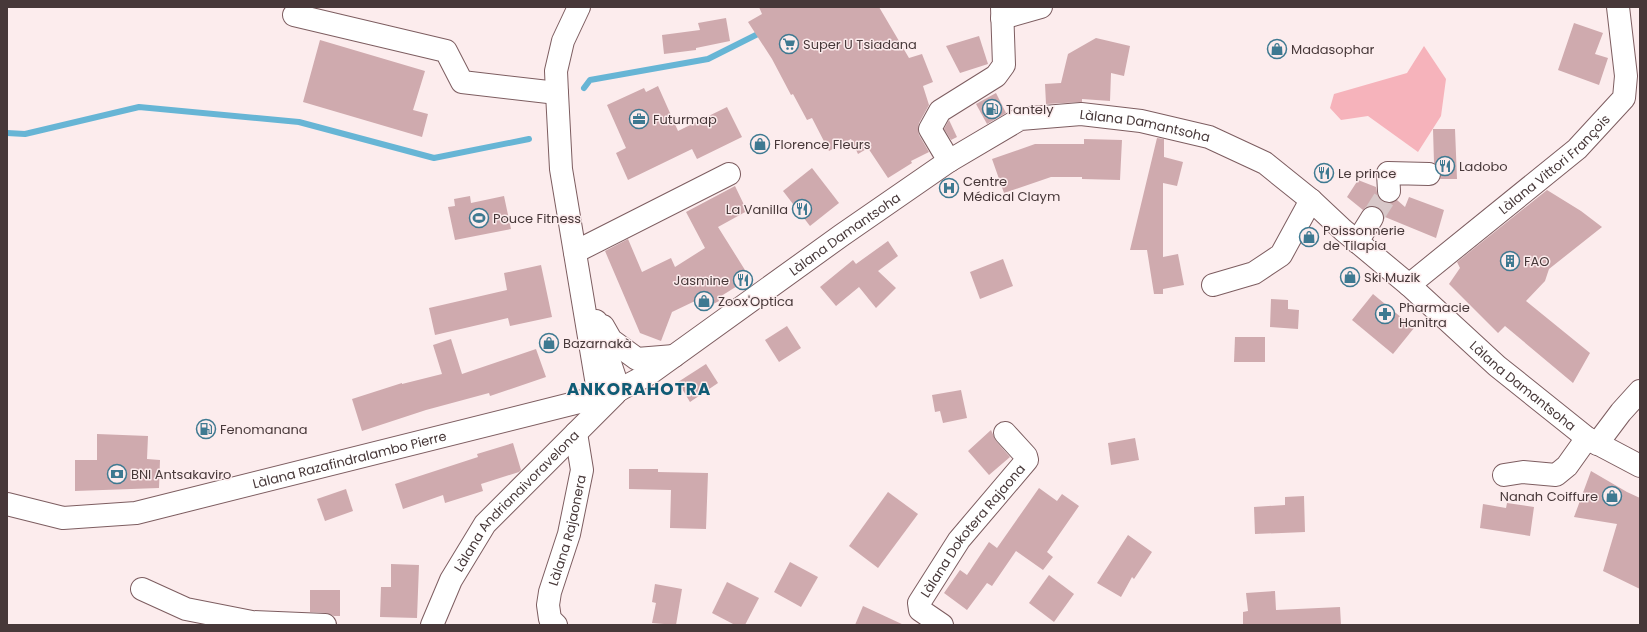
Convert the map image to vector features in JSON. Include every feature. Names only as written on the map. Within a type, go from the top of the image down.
[{"type":"main road","points":[[579,7],[563,41],[556,71],[561,169],[575,252],[609,394]]},
{"type":"main road","points":[[948,161],[926,125],[940,111],[996,76],[1004,65],[1002,13],[1041,7]]},
{"type":"main road","name":"Làlana Vittori François","points":[[1409,285],[1577,149],[1632,101],[1626,76],[1618,7]]},
{"type":"main road","points":[[294,15],[446,51],[462,82],[557,92]]},
{"type":"main road","name":"Làlana Damantsoha","points":[[609,394],[649,374],[842,235],[948,161],[1020,119],[1081,114],[1141,121],[1209,137],[1265,163],[1311,200],[1343,230],[1409,285],[1497,366],[1592,441],[1640,466]]},
{"type":"main road","points":[[575,252],[729,174]]},
{"type":"main road","points":[[1388,191],[1388,174],[1429,174]]},
{"type":"main road","points":[[1213,285],[1254,273],[1281,256],[1311,200]]},
{"type":"main road","points":[[1358,242],[1372,218]]},
{"type":"main road","points":[[575,252],[590,300],[609,394]]},
{"type":"main road","points":[[590,300],[611,340],[637,359],[675,356]]},
{"type":"main road","points":[[1504,475],[1523,472],[1556,475],[1621,412],[1640,391]]},
{"type":"main road","name":"Làlana Razafindralambo Pierre","points":[[7,504],[63,518],[136,513],[609,394]]},
{"type":"main road","name":"Làlana Andrianaivoravelona","points":[[432,625],[451,580],[485,524],[576,433],[609,394]]},
{"type":"main road","name":"Làlana Rajaonera","points":[[556,625],[550,619],[548,605],[550,592],[569,534],[582,470],[575,422],[571,415],[562,407]]},
{"type":"main road","name":"Làlana Dokotera Rajaona","points":[[942,625],[920,610],[919,603],[959,540],[1027,460],[1026,456],[1005,432]]},
{"type":"main road","points":[[142,589],[186,609],[252,624],[325,625]]},
{"type":"shaded area","points":[[1424,46],[1446,79],[1441,116],[1418,152],[1368,116],[1341,120],[1330,108],[1334,94],[1407,73]]},
{"type":"building","points":[[759,7],[879,7],[909,58],[922,54],[933,82],[923,86],[929,105],[919,123],[918,129],[919,135],[929,152],[911,161],[912,163],[888,178],[868,148],[858,154],[851,139],[829,151],[812,118],[807,120],[793,94],[791,95],[772,59],[748,22],[762,14]]},
{"type":"building","points":[[726,18],[730,41],[696,48],[696,50],[664,54],[662,35],[700,30],[698,23]]},
{"type":"building","points":[[1574,23],[1603,33],[1595,54],[1608,58],[1599,85],[1558,70]]},
{"type":"building","points":[[979,36],[988,64],[960,73],[946,46]]},
{"type":"building","points":[[1096,38],[1130,46],[1124,76],[1111,73],[1110,101],[1082,99],[1082,102],[1046,104],[1045,84],[1061,83],[1068,54]]},
{"type":"building","points":[[320,40],[425,71],[413,110],[428,114],[422,137],[303,102]]},
{"type":"building","points":[[658,86],[678,131],[727,107],[742,137],[697,159],[692,149],[628,180],[616,153],[626,148],[607,105],[644,88],[646,92]]},
{"type":"building","name":"Tantely","points":[[996,93],[1006,113],[987,124],[976,104]]},
{"type":"building","points":[[949,120],[957,137],[951,140],[944,129]]},
{"type":"building","name":"Ladobo","points":[[1433,129],[1455,129],[1457,179],[1440,179],[1440,168],[1434,163]]},
{"type":"building","points":[[1157,138],[1164,139],[1164,157],[1183,162],[1177,186],[1163,183],[1163,257],[1178,254],[1184,285],[1163,289],[1163,294],[1154,294],[1147,250],[1130,250]]},
{"type":"building","points":[[1084,139],[1122,140],[1120,180],[1082,179],[1082,177],[1051,177],[1004,193],[992,159],[1035,144],[1084,144]]},
{"type":"building","points":[[812,168],[839,203],[810,226],[783,191]]},
{"type":"building","points":[[1358,180],[1376,187],[1378,197],[1384,202],[1390,203],[1397,200],[1405,207],[1409,197],[1444,210],[1436,238],[1385,217],[1384,218],[1383,212],[1378,207],[1366,207],[1363,210],[1347,197]]},
{"type":"building","points":[[735,186],[747,211],[718,227],[750,278],[718,298],[719,301],[700,311],[695,301],[672,312],[661,341],[640,333],[605,251],[628,239],[642,272],[671,258],[675,267],[705,248],[686,212]]},
{"type":"building","name":"FAO","points":[[1547,190],[1581,211],[1602,227],[1549,269],[1545,281],[1526,301],[1590,353],[1573,383],[1505,326],[1498,333],[1449,284],[1460,268],[1457,262]]},
{"type":"building","name":"Pouce Fitness","points":[[470,196],[471,203],[504,196],[511,229],[455,240],[448,207],[455,206],[454,199]]},
{"type":"building","points":[[888,241],[898,256],[878,271],[896,288],[876,308],[859,287],[836,306],[820,287],[853,260],[856,264]]},
{"type":"building","points":[[1003,259],[1013,286],[980,299],[970,272]]},
{"type":"building","points":[[541,265],[552,317],[510,326],[508,318],[435,335],[429,308],[507,290],[504,273]]},
{"type":"building","points":[[1373,294],[1414,328],[1393,354],[1352,320]]},
{"type":"building","points":[[1271,299],[1288,300],[1288,309],[1299,310],[1298,329],[1270,327]]},
{"type":"building","points":[[787,326],[801,348],[779,362],[765,340]]},
{"type":"building","points":[[1235,337],[1265,337],[1265,362],[1234,362]]},
{"type":"building","points":[[451,339],[462,374],[536,349],[546,377],[490,396],[489,393],[426,410],[362,431],[352,399],[402,383],[442,374],[433,345]]},
{"type":"building","points":[[706,364],[718,383],[690,402],[678,382]]},
{"type":"building","points":[[961,390],[967,418],[943,423],[940,411],[935,412],[932,395]]},
{"type":"building","points":[[991,430],[996,441],[1010,457],[989,475],[968,451]]},
{"type":"building","name":"BNI Antsakaviro","points":[[97,434],[148,436],[147,459],[160,460],[159,488],[75,491],[75,460],[97,460]]},
{"type":"building","points":[[1135,438],[1139,460],[1111,465],[1108,443]]},
{"type":"building","points":[[513,443],[521,470],[519,472],[481,484],[483,491],[445,503],[443,495],[403,509],[395,484],[478,457],[477,454]]},
{"type":"building","points":[[629,469],[658,469],[658,472],[708,473],[706,529],[670,528],[671,490],[629,489]]},
{"type":"building","points":[[1591,471],[1640,498],[1640,589],[1603,571],[1617,524],[1574,517]]},
{"type":"building","points":[[1039,488],[1057,501],[1062,494],[1079,506],[1047,552],[1053,557],[1043,570],[1016,551],[992,586],[987,583],[967,610],[944,593],[960,570],[967,575],[989,542],[997,548]]},
{"type":"building","points":[[346,489],[353,511],[325,521],[317,499]]},
{"type":"building","points":[[888,492],[918,514],[878,568],[849,546]]},
{"type":"building","points":[[1304,496],[1305,532],[1255,534],[1254,507],[1285,505],[1285,497]]},
{"type":"building","points":[[1507,503],[1534,507],[1530,536],[1480,528],[1483,504],[1506,508]]},
{"type":"building","points":[[1128,535],[1152,552],[1134,579],[1132,577],[1121,597],[1097,583]]},
{"type":"building","points":[[790,562],[818,577],[801,607],[774,592]]},
{"type":"building","points":[[391,564],[419,565],[417,618],[380,617],[381,587],[391,587]]},
{"type":"building","points":[[1049,575],[1074,594],[1054,622],[1029,603]]},
{"type":"building","points":[[727,582],[759,598],[745,625],[735,625],[712,613]]},
{"type":"building","points":[[655,584],[682,589],[676,625],[652,623],[656,603],[652,602]]},
{"type":"building","points":[[310,590],[340,590],[340,616],[310,612]]},
{"type":"building","points":[[1275,591],[1276,610],[1340,607],[1341,625],[1243,625],[1243,612],[1248,611],[1246,593]]},
{"type":"building","points":[[863,606],[904,625],[855,625]]},
{"type":"waterway","points":[[584,88],[590,80],[708,59],[764,31]]},
{"type":"waterway","points":[[7,133],[25,134],[139,107],[299,122],[434,158],[529,139]]},
{"type":"tunnel","points":[[1372,218],[1389,191]]},
{"type":"place","name":"Super U Tsiadana","points":[[789,44]]},
{"type":"place","name":"Madasophar","points":[[1277,49]]},
{"type":"place","name":"Tantely","points":[[992,109]]},
{"type":"place","name":"Futurmap","points":[[639,119]]},
{"type":"place","name":"Florence Fleurs","points":[[760,144]]},
{"type":"place","name":"Ladobo","points":[[1445,166]]},
{"type":"place","name":"Le prince","points":[[1324,173]]},
{"type":"place","name":"Centre Médical Claym","points":[[949,188]]},
{"type":"place","name":"La Vanilla","points":[[802,209]]},
{"type":"place","name":"Pouce Fitness","points":[[479,218]]},
{"type":"place","name":"Poissonnerie de Tilapia","points":[[1309,237]]},
{"type":"place","name":"FAO","points":[[1510,261]]},
{"type":"place","name":"Ski Muzik","points":[[1350,277]]},
{"type":"place","name":"Jasmine","points":[[743,280]]},
{"type":"place","name":"Zoox'Optica","points":[[704,301]]},
{"type":"place","name":"Pharmacie Hanitra","points":[[1385,314]]},
{"type":"place","name":"Bazarnakà","points":[[549,343]]},
{"type":"place","name":"Fenomanana","points":[[206,429]]},
{"type":"place","name":"BNI Antsakaviro","points":[[117,474]]},
{"type":"place","name":"Nanah Coiffure","points":[[1612,496]]},
{"type":"district","name":"ANKORAHOTRA","points":[[639,389]]}]
